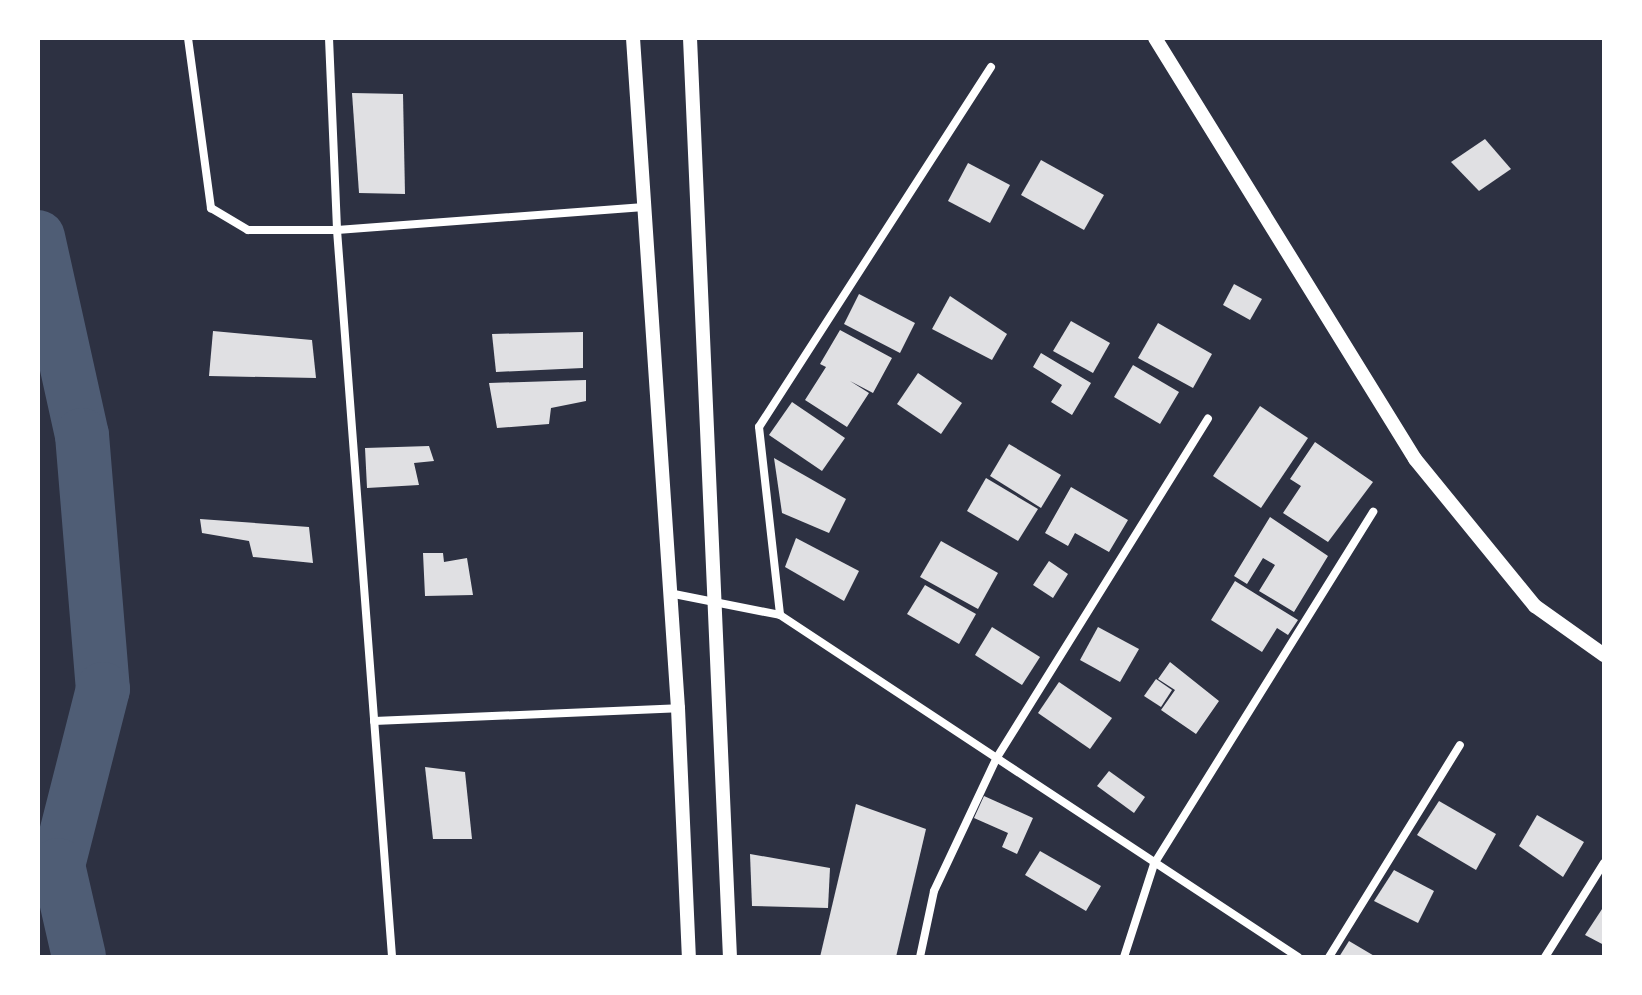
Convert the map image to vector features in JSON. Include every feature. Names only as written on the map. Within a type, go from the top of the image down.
[{"type":"street","points":[[188,38],[211,208],[248,230],[337,230],[644,207]]},
{"type":"street","points":[[329,38],[337,230],[392,957]]},
{"type":"street","points":[[633,38],[678,708],[689,957]]},
{"type":"street","points":[[690,38],[730,957]]},
{"type":"street","points":[[1155,38],[1415,459],[1535,606],[1604,655]]},
{"type":"street","points":[[780,615],[759,427],[991,67]]},
{"type":"street","points":[[920,957],[934,891],[996,759],[1208,419]]},
{"type":"street","points":[[1124,957],[1154,864],[1373,512]]},
{"type":"street","points":[[669,593],[780,615],[1298,957]]},
{"type":"street","points":[[374,721],[678,708]]},
{"type":"street","points":[[1329,957],[1460,745]]},
{"type":"street","points":[[1545,957],[1604,863]]},
{"type":"building","points":[[352,93],[403,94],[405,194],[359,193]]},
{"type":"building","points":[[1485,139],[1511,169],[1479,191],[1451,162]]},
{"type":"building","points":[[1041,160],[1104,195],[1084,230],[1021,195]]},
{"type":"building","points":[[968,163],[1010,185],[990,223],[948,201]]},
{"type":"building","points":[[1234,284],[1262,299],[1250,320],[1223,305]]},
{"type":"building","points":[[859,294],[915,323],[900,353],[844,324]]},
{"type":"building","points":[[950,296],[1007,334],[992,360],[932,329]]},
{"type":"building","points":[[1071,321],[1110,343],[1093,373],[1053,351]]},
{"type":"building","points":[[1158,323],[1212,354],[1193,388],[1138,358]]},
{"type":"building","points":[[840,330],[892,358],[873,393],[850,381],[869,393],[847,427],[805,400],[826,367],[820,364]]},
{"type":"building","points":[[213,331],[312,340],[316,378],[209,376]]},
{"type":"building","points":[[583,332],[583,368],[496,372],[492,334]]},
{"type":"building","points":[[1041,353],[1091,383],[1072,415],[1051,402],[1062,385],[1033,367]]},
{"type":"building","points":[[1133,365],[1179,392],[1160,424],[1114,397]]},
{"type":"building","points":[[918,373],[962,403],[941,434],[897,404]]},
{"type":"building","points":[[586,380],[586,401],[551,408],[549,424],[497,428],[489,383]]},
{"type":"building","points":[[792,402],[845,438],[822,471],[769,435]]},
{"type":"building","points":[[1260,406],[1308,438],[1261,508],[1213,476]]},
{"type":"building","points":[[1315,442],[1373,482],[1328,542],[1283,513],[1301,486],[1290,479]]},
{"type":"building","points":[[1009,444],[1061,475],[1041,508],[990,476]]},
{"type":"building","points":[[429,446],[434,461],[414,463],[419,485],[367,488],[365,448]]},
{"type":"building","points":[[774,458],[846,499],[829,533],[782,513]]},
{"type":"building","points":[[986,478],[1038,509],[1018,541],[967,511]]},
{"type":"building","points":[[1071,487],[1128,520],[1109,552],[1075,533],[1068,546],[1045,533]]},
{"type":"building","points":[[1270,517],[1328,556],[1294,612],[1259,591],[1275,565],[1263,558],[1247,584],[1234,576]]},
{"type":"building","points":[[200,519],[309,527],[313,563],[253,557],[249,541],[202,533]]},
{"type":"building","points":[[796,538],[859,571],[844,601],[785,567]]},
{"type":"building","points":[[941,541],[998,573],[978,609],[920,577]]},
{"type":"building","points":[[423,553],[443,553],[444,562],[467,558],[473,595],[425,596]]},
{"type":"building","points":[[1049,561],[1068,574],[1053,598],[1033,585]]},
{"type":"building","points":[[1235,581],[1298,620],[1288,635],[1277,628],[1262,652],[1211,620]]},
{"type":"building","points":[[925,585],[976,614],[959,644],[907,614]]},
{"type":"building","points":[[992,627],[1040,657],[1022,685],[975,655]]},
{"type":"building","points":[[1098,627],[1139,649],[1120,682],[1080,660]]},
{"type":"building","points":[[1170,662],[1219,701],[1196,734],[1161,710],[1175,690],[1158,679]]},
{"type":"building","points":[[1156,679],[1172,690],[1161,707],[1144,696]]},
{"type":"building","points":[[1059,682],[1112,718],[1090,749],[1038,713]]},
{"type":"building","points":[[425,767],[465,772],[472,839],[433,839]]},
{"type":"building","points":[[1109,771],[1145,797],[1134,813],[1097,786]]},
{"type":"building","points":[[984,796],[1033,818],[1017,854],[1002,847],[1008,833],[974,818]]},
{"type":"building","points":[[1439,801],[1496,834],[1476,870],[1417,835]]},
{"type":"building","points":[[856,804],[926,829],[896,957],[820,957]]},
{"type":"building","points":[[1537,815],[1584,842],[1563,877],[1519,846]]},
{"type":"building","points":[[1040,851],[1101,886],[1086,911],[1025,875]]},
{"type":"building","points":[[750,854],[830,868],[828,908],[752,906]]},
{"type":"building","points":[[1394,870],[1434,891],[1418,923],[1374,901]]},
{"type":"building","points":[[1604,906],[1604,945],[1585,935]]},
{"type":"building","points":[[1349,941],[1376,957],[1339,957]]},
{"type":"waterway","points":[[38,237],[82,435],[103,689],[58,865],[79,957]]}]
